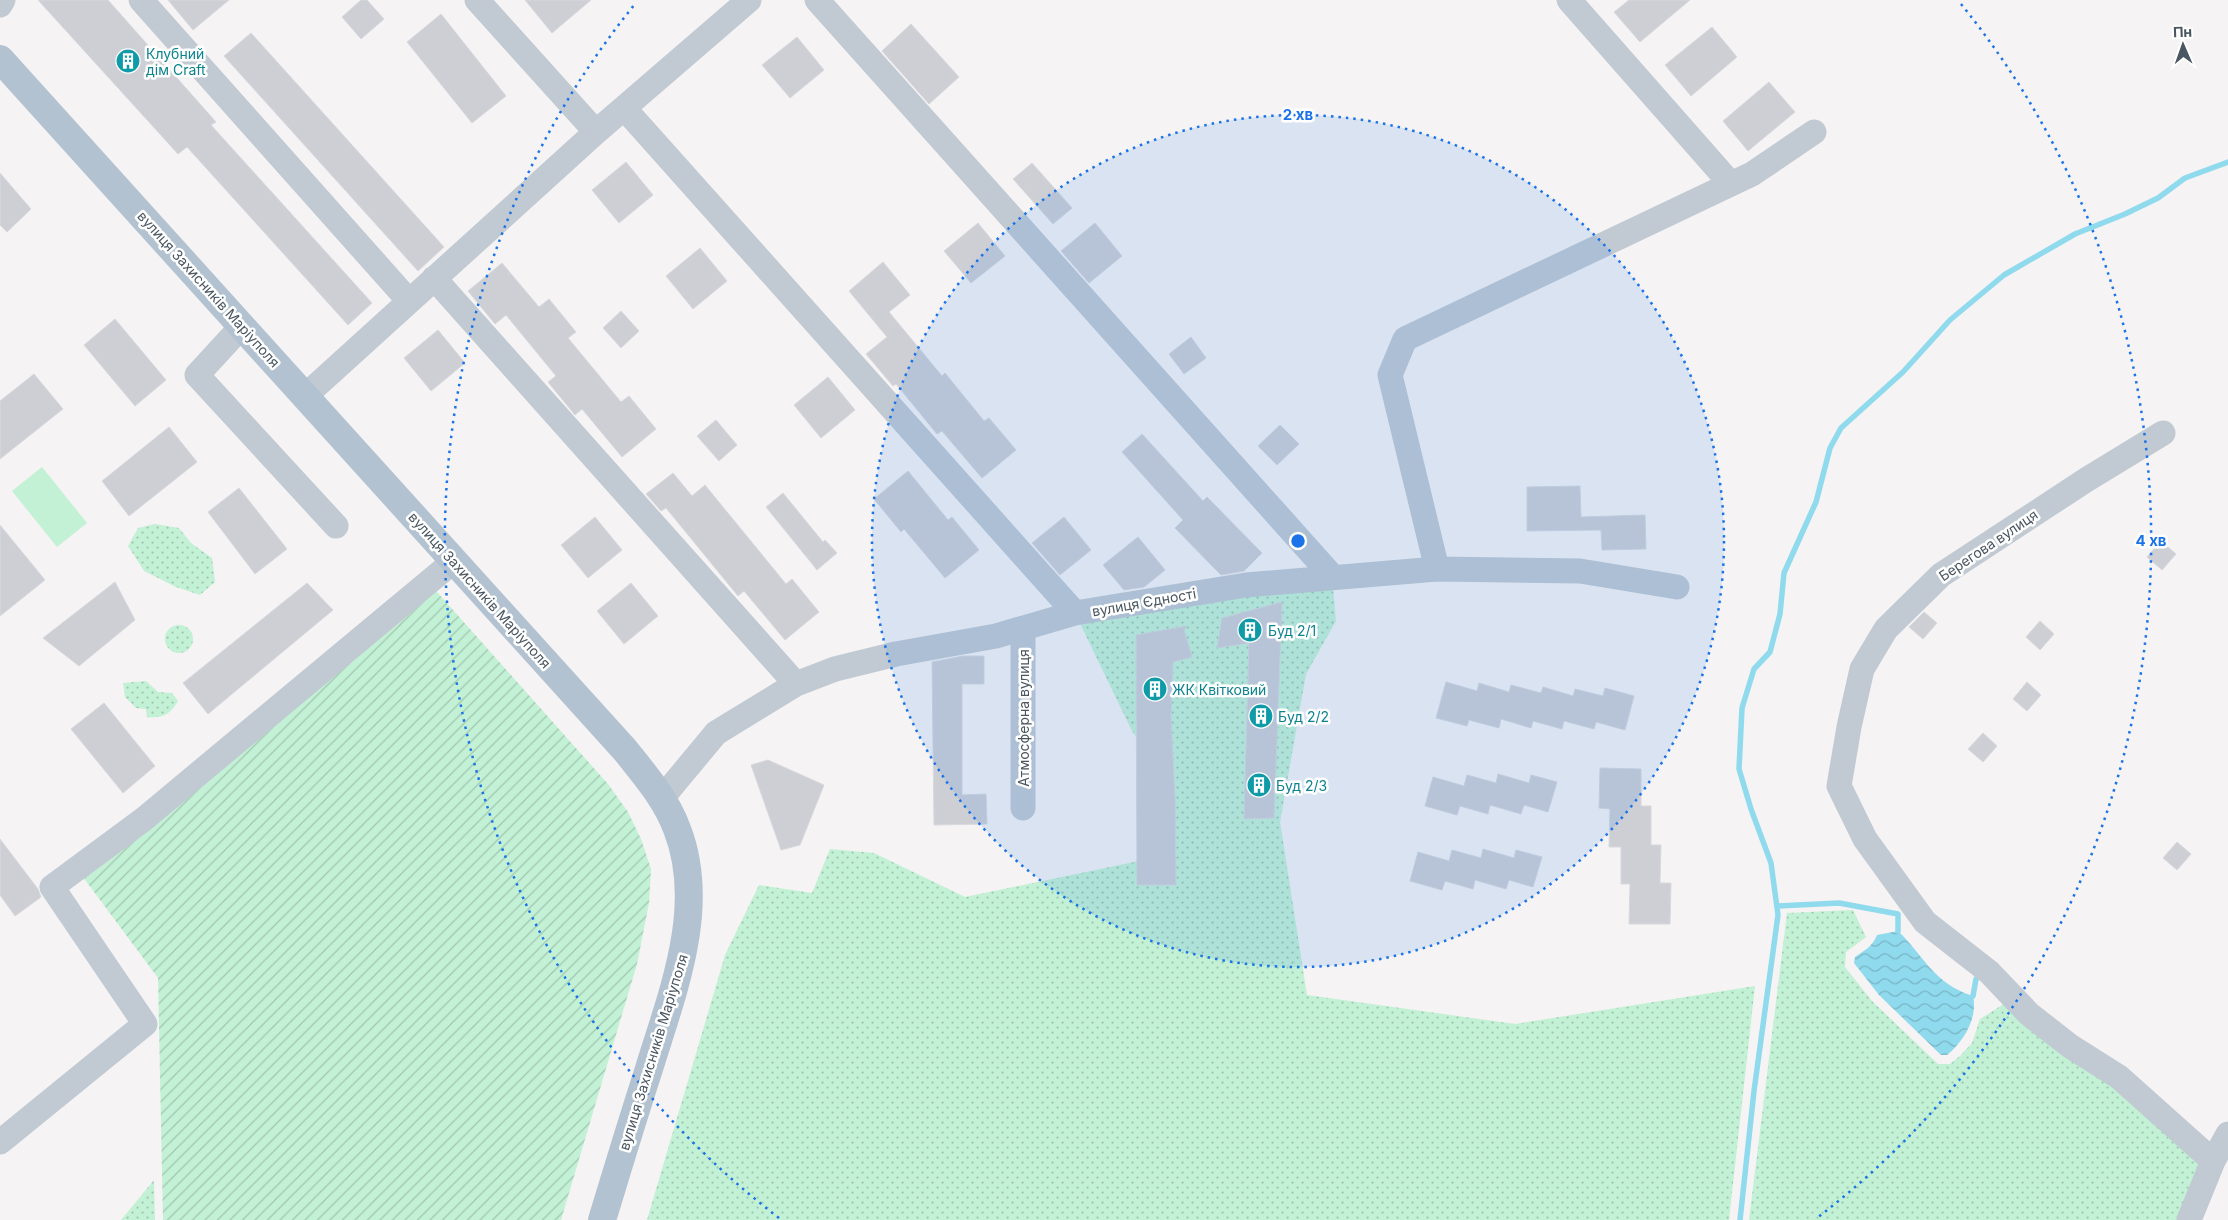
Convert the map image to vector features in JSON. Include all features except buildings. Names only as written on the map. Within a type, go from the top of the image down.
[{"type":"main road","name":"вулиця Захисників Маріуполя","points":[[0,59],[626,750],[662,798],[678,829],[687,868],[688,901],[684,947],[672,995],[602,1220]]},
{"type":"street","points":[[0,5],[3,0]]},
{"type":"street","points":[[141,0],[409,301]]},
{"type":"street","points":[[477,0],[596,132]]},
{"type":"street","points":[[305,396],[596,132],[749,0]]},
{"type":"street","points":[[817,0],[1332,576]]},
{"type":"street","points":[[1570,0],[1731,184]]},
{"type":"street","points":[[624,108],[1076,613]]},
{"type":"street","points":[[1437,569],[1390,375],[1405,339],[1752,174],[1814,132]]},
{"type":"street","points":[[434,278],[796,684]]},
{"type":"street","points":[[242,326],[197,376],[336,526]]},
{"type":"street","name":"Берегова вулиця","points":[[2163,433],[2086,480],[1941,575],[1886,629],[1862,669],[1849,727],[1839,786],[1865,838],[1925,922],[1989,972],[2029,1014],[2070,1046],[2120,1077],[2213,1161]]},
{"type":"street","points":[[0,1142],[145,1024],[52,887],[144,819],[454,561]]},
{"type":"street","name":"вулиця Єдності","points":[[662,798],[716,733],[796,684],[835,669],[896,654],[996,636],[1076,613],[1246,585],[1332,576],[1437,569],[1580,571],[1677,587]]},
{"type":"street","name":"Атмосферна вулиця","points":[[1023,628],[1023,808]]},
{"type":"street","points":[[2189,1220],[2213,1161],[2228,1134]]},
{"type":"green space","points":[[42,467],[87,523],[57,547],[12,491]]},
{"type":"green space","points":[[155,524],[179,528],[191,543],[212,558],[215,582],[200,595],[176,587],[144,571],[128,546],[138,528]]},
{"type":"green space","points":[[1332,576],[1336,621],[1306,674],[1280,822],[1307,995],[1515,1024],[1755,986],[1729,1220],[647,1220],[725,955],[759,885],[812,893],[830,849],[874,853],[965,897],[1168,855],[1171,784],[1132,731],[1075,613]]},
{"type":"green space","points":[[429,583],[608,784],[628,812],[641,839],[651,869],[649,903],[637,964],[561,1220],[163,1220],[158,978],[77,869]]},
{"type":"green space","points":[[179,625],[189,629],[193,639],[189,649],[179,653],[169,649],[165,639],[169,629]]},
{"type":"green space","points":[[146,681],[158,692],[172,693],[178,701],[166,715],[147,717],[146,709],[136,708],[125,697],[123,683]]},
{"type":"green space","points":[[1853,910],[1866,937],[1846,952],[1845,967],[1872,1001],[1938,1064],[1950,1064],[1961,1055],[1972,1043],[1980,1019],[2007,1002],[2115,1083],[2204,1163],[2180,1220],[1749,1220],[1787,913]]},
{"type":"green space","points":[[154,1180],[155,1220],[121,1220]]},
{"type":"water","points":[[1898,931],[1939,977],[1959,991],[1973,996],[1973,1013],[1968,1028],[1959,1043],[1947,1055],[1941,1055],[1879,995],[1854,963],[1855,957],[1871,945],[1877,935]]},
{"type":"waterway","points":[[1740,1220],[1754,1091],[1778,915],[1771,863],[1751,809],[1739,769],[1742,708],[1754,669],[1770,652],[1780,614],[1784,573],[1816,502],[1830,448],[1841,428],[1903,372],[1950,320],[2004,275],[2075,234],[2125,214],[2158,198],[2185,178],[2228,162]]},
{"type":"waterway","points":[[1777,906],[1839,903],[1898,914],[1898,931]]},
{"type":"waterway","points":[[1973,996],[1976,979]]},
{"type":"place","name":"Клубний дім Craft","points":[[128,61]]},
{"type":"place","name":"Буд 2/1","points":[[1250,630]]},
{"type":"place","name":"ЖК Квітковий","points":[[1155,689]]},
{"type":"place","name":"Буд 2/2","points":[[1261,716]]},
{"type":"place","name":"Буд 2/3","points":[[1259,785]]}]
